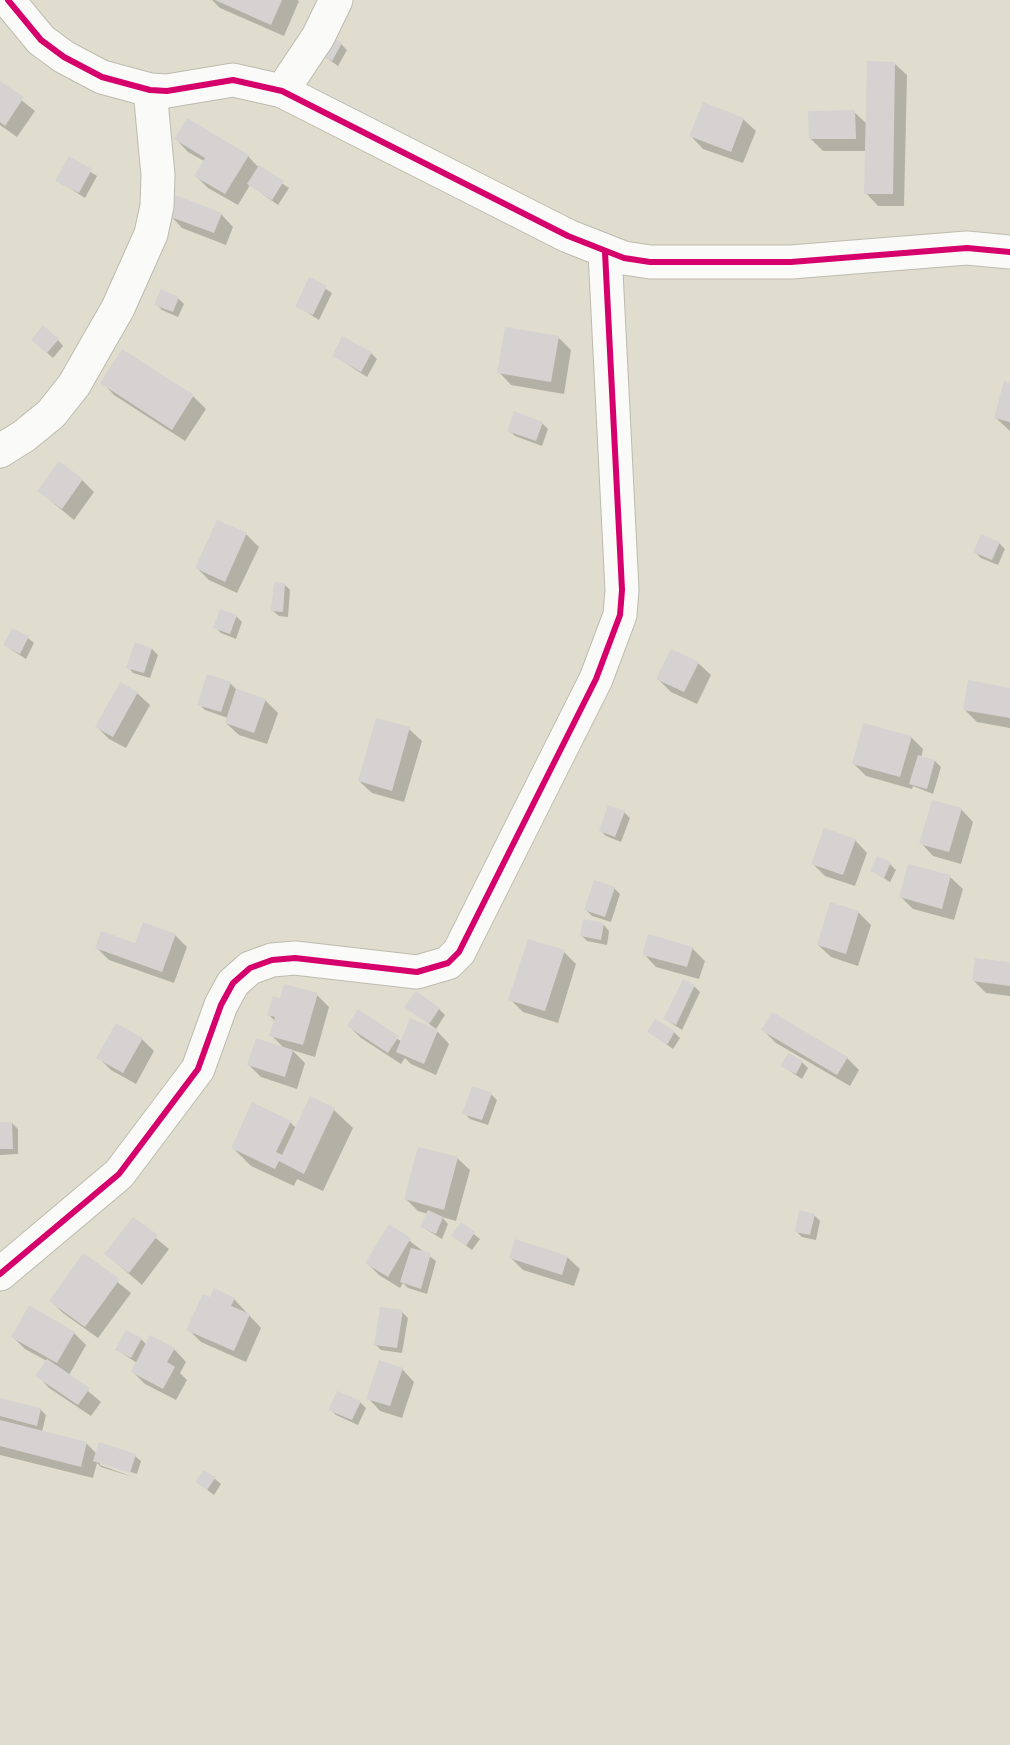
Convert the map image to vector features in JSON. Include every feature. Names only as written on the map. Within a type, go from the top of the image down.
[{"type":"street","points":[[8,0],[41,40],[64,57],[102,77],[150,90],[167,91],[233,80],[257,83],[282,91],[429,167],[605,252],[624,258],[650,262],[791,262],[967,248],[1010,252]]},
{"type":"street","points":[[282,91],[318,38],[336,0]]},
{"type":"street","points":[[0,451],[24,436],[51,414],[74,385],[118,308],[151,234],[157,206],[158,175],[150,90]]},
{"type":"street","points":[[0,1274],[119,1174],[198,1069],[207,1051],[221,1005],[233,983],[250,968],[272,960],[295,958],[417,972],[448,963],[459,952],[596,680],[620,615],[622,590],[605,252]]},
{"type":"building","points":[[215,0],[282,0],[271,25]]},
{"type":"building","points":[[329,36],[342,43],[332,61],[319,54]]},
{"type":"building","points":[[867,61],[895,62],[893,194],[864,194]]},
{"type":"building","points":[[0,81],[24,97],[5,126],[0,122]]},
{"type":"building","points":[[703,102],[744,118],[731,152],[689,136]]},
{"type":"building","points":[[855,110],[856,139],[809,139],[808,111]]},
{"type":"building","points":[[187,118],[249,155],[225,194],[194,176],[205,158],[174,139]]},
{"type":"building","points":[[69,156],[92,169],[79,193],[55,181]]},
{"type":"building","points":[[259,165],[284,181],[272,200],[247,184]]},
{"type":"building","points":[[176,195],[222,213],[214,233],[168,216]]},
{"type":"building","points":[[309,277],[327,286],[313,315],[295,307]]},
{"type":"building","points":[[161,289],[179,297],[173,312],[154,305]]},
{"type":"building","points":[[43,325],[59,339],[47,353],[31,340]]},
{"type":"building","points":[[505,327],[559,336],[551,382],[497,373]]},
{"type":"building","points":[[342,336],[372,352],[361,372],[332,356]]},
{"type":"building","points":[[122,349],[194,395],[172,430],[100,383]]},
{"type":"building","points":[[1004,381],[1010,383],[1010,422],[994,418]]},
{"type":"building","points":[[514,411],[543,422],[536,441],[507,431]]},
{"type":"building","points":[[59,461],[83,479],[62,509],[37,491]]},
{"type":"building","points":[[217,520],[247,533],[225,582],[195,568]]},
{"type":"building","points":[[981,534],[1000,542],[992,560],[973,552]]},
{"type":"building","points":[[274,582],[285,583],[283,612],[271,611]]},
{"type":"building","points":[[220,609],[237,615],[230,634],[213,628]]},
{"type":"building","points":[[12,628],[29,636],[20,654],[3,645]]},
{"type":"building","points":[[135,642],[152,648],[144,673],[126,668]]},
{"type":"building","points":[[671,649],[699,662],[684,692],[656,679]]},
{"type":"building","points":[[207,674],[231,682],[221,712],[197,705]]},
{"type":"building","points":[[968,680],[1010,688],[1010,718],[963,710]]},
{"type":"building","points":[[120,682],[138,692],[113,737],[95,727]]},
{"type":"building","points":[[236,689],[266,699],[254,733],[225,723]]},
{"type":"building","points":[[376,718],[410,727],[392,791],[358,781]]},
{"type":"building","points":[[863,723],[912,736],[900,777],[852,764]]},
{"type":"building","points":[[918,755],[935,760],[927,789],[909,784]]},
{"type":"building","points":[[932,800],[962,808],[949,852],[919,844]]},
{"type":"building","points":[[608,805],[625,811],[615,837],[599,831]]},
{"type":"building","points":[[824,828],[856,839],[843,875],[811,864]]},
{"type":"building","points":[[877,856],[891,862],[884,878],[870,871]]},
{"type":"building","points":[[908,864],[951,875],[942,909],[899,897]]},
{"type":"building","points":[[594,880],[615,887],[605,917],[584,910]]},
{"type":"building","points":[[830,902],[859,911],[846,954],[817,945]]},
{"type":"building","points":[[583,919],[604,923],[601,940],[580,936]]},
{"type":"building","points":[[143,922],[176,934],[162,972],[95,948],[101,931],[135,943]]},
{"type":"building","points":[[648,934],[693,947],[687,967],[642,955]]},
{"type":"building","points":[[528,939],[565,950],[545,1011],[508,1000]]},
{"type":"building","points":[[975,958],[1010,962],[1010,986],[972,981]]},
{"type":"building","points":[[683,979],[695,985],[676,1025],[663,1019]]},
{"type":"building","points":[[284,984],[318,993],[303,1045],[269,1036],[275,1017],[267,1015],[273,996],[280,998]]},
{"type":"building","points":[[416,991],[440,1008],[429,1024],[404,1007]]},
{"type":"building","points":[[358,1009],[399,1036],[388,1053],[347,1026]]},
{"type":"building","points":[[772,1012],[848,1057],[837,1075],[761,1030]]},
{"type":"building","points":[[410,1018],[438,1030],[424,1064],[396,1052]]},
{"type":"building","points":[[655,1019],[675,1031],[667,1045],[647,1032]]},
{"type":"building","points":[[116,1023],[143,1038],[123,1073],[96,1058]]},
{"type":"building","points":[[256,1038],[293,1050],[285,1077],[247,1065]]},
{"type":"building","points":[[788,1053],[803,1061],[796,1074],[780,1066]]},
{"type":"building","points":[[472,1086],[492,1093],[482,1120],[462,1114]]},
{"type":"building","points":[[310,1096],[335,1108],[304,1174],[279,1161],[275,1169],[231,1148],[252,1102],[291,1121],[276,1152],[282,1155]]},
{"type":"building","points":[[0,1122],[12,1122],[13,1149],[0,1149]]},
{"type":"building","points":[[418,1147],[458,1157],[444,1210],[404,1199]]},
{"type":"building","points":[[428,1210],[443,1217],[436,1234],[420,1227]]},
{"type":"building","points":[[799,1210],[815,1214],[810,1235],[795,1232]]},
{"type":"building","points":[[133,1217],[158,1235],[129,1273],[104,1254]]},
{"type":"building","points":[[461,1222],[475,1232],[466,1246],[451,1236]]},
{"type":"building","points":[[389,1224],[411,1238],[388,1277],[365,1263]]},
{"type":"building","points":[[515,1239],[568,1256],[562,1275],[509,1258]]},
{"type":"building","points":[[411,1248],[431,1253],[421,1289],[400,1282]]},
{"type":"building","points":[[83,1253],[120,1279],[85,1327],[49,1301]]},
{"type":"building","points":[[214,1288],[235,1298],[231,1306],[250,1314],[234,1351],[186,1330],[203,1294],[210,1297]]},
{"type":"building","points":[[29,1305],[75,1332],[57,1363],[11,1337]]},
{"type":"building","points":[[380,1307],[403,1310],[397,1348],[374,1345]]},
{"type":"building","points":[[126,1330],[142,1338],[131,1358],[115,1350]]},
{"type":"building","points":[[150,1335],[175,1348],[167,1362],[175,1367],[163,1389],[131,1372]]},
{"type":"building","points":[[47,1359],[90,1388],[78,1405],[35,1376]]},
{"type":"building","points":[[379,1360],[403,1368],[390,1406],[366,1399]]},
{"type":"building","points":[[337,1391],[361,1401],[352,1420],[328,1410]]},
{"type":"building","points":[[0,1398],[41,1408],[37,1426],[0,1416]]},
{"type":"building","points":[[0,1420],[87,1442],[81,1467],[0,1446]]},
{"type":"building","points":[[99,1442],[136,1454],[130,1473],[93,1461]]},
{"type":"building","points":[[203,1470],[216,1477],[207,1490],[195,1482]]},
{"type":"cycle path","points":[[8,0],[41,40],[64,57],[102,77],[150,90],[167,91],[233,80],[282,91],[568,236],[624,258],[650,262],[791,262],[967,248],[1010,252]]},
{"type":"cycle path","points":[[0,1274],[119,1174],[198,1069],[221,1005],[233,983],[250,968],[272,960],[295,958],[417,972],[448,963],[459,952],[596,679],[620,615],[622,590],[605,252]]}]
